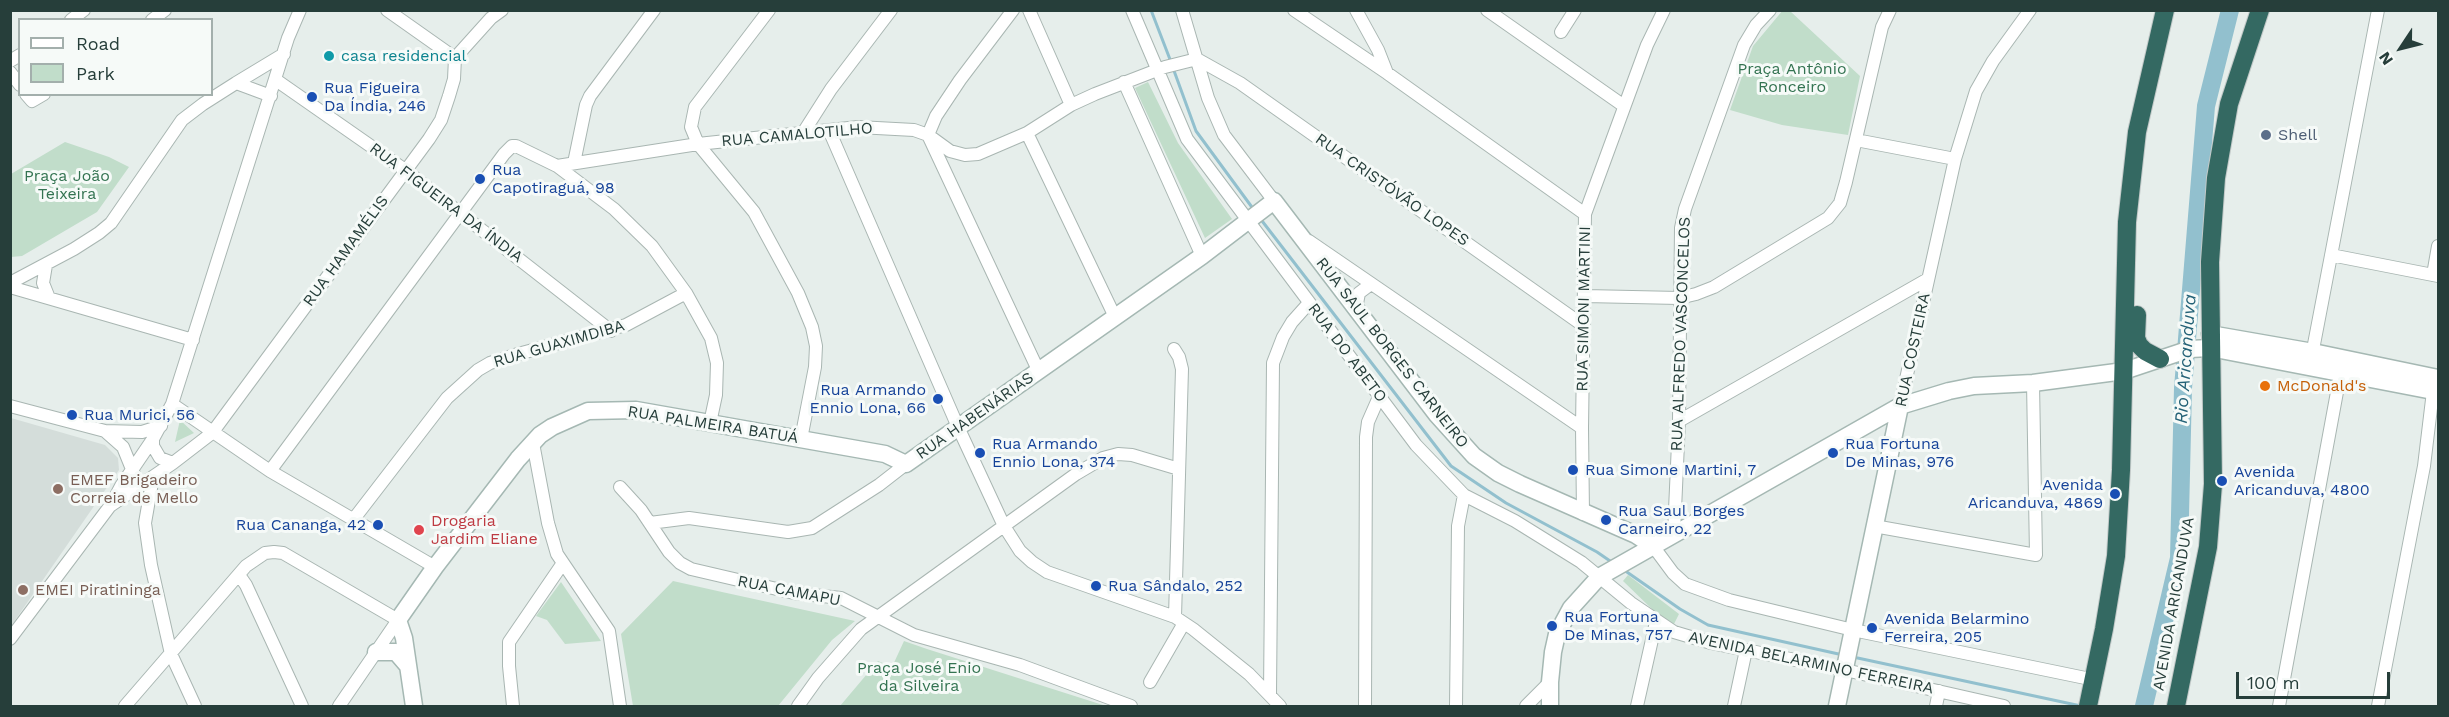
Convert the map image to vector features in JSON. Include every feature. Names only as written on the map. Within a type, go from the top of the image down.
[{"type":"highway","points":[[2088,706],[2116,556],[2127,237],[2137,132],[2165,10]]},
{"type":"highway","name":"AVENIDA ARICANDUVA","points":[[2176,706],[2208,547],[2213,484],[2210,262],[2216,178],[2229,104],[2260,10]]},
{"type":"highway","points":[[2127,237],[2135,262],[2136,338],[2145,351],[2160,359]]},
{"type":"street","points":[[10,639],[110,506],[161,426],[172,404],[300,10]]},
{"type":"street","points":[[387,10],[455,58],[491,18],[502,10]]},
{"type":"street","points":[[574,163],[586,105],[590,96],[654,10]]},
{"type":"street","points":[[769,10],[695,107],[691,127],[698,144],[754,212],[793,284],[812,327],[816,346],[815,368],[801,439]]},
{"type":"street","points":[[803,133],[831,89],[891,10]]},
{"type":"street","points":[[1013,10],[960,80],[936,116],[928,135],[1039,372]]},
{"type":"street","points":[[1029,10],[1071,105]]},
{"type":"street","name":"RUA DO ABETO","points":[[1132,10],[1161,69],[1187,139],[1251,219],[1309,303],[1437,470],[1464,495],[1515,521],[1581,562],[1604,573]]},
{"type":"street","name":"RUA SAUL BORGES CARNEIRO","points":[[1182,10],[1193,59],[1224,135],[1271,204],[1299,234],[1437,415],[1474,456],[1498,473],[1520,484],[1583,514],[1636,535],[1653,546],[1672,573],[1685,584],[1729,600],[1852,635],[2094,682]]},
{"type":"street","points":[[1294,10],[1585,214]]},
{"type":"street","points":[[1356,10],[1382,58],[1386,73]]},
{"type":"street","points":[[1487,10],[1624,106]]},
{"type":"street","points":[[1561,32],[1575,10]]},
{"type":"street","name":"RUA SIMONI MARTINI","points":[[1583,514],[1585,214],[1647,45],[1664,10]]},
{"type":"street","name":"RUA ALFREDO VASCONCELOS","points":[[1674,532],[1679,421],[1681,228],[1684,209],[1744,45],[1756,25],[1770,10]]},
{"type":"street","points":[[1585,296],[1679,298],[1714,287],[1828,218],[1840,203],[1857,140],[1882,27],[1890,10]]},
{"type":"street","name":"RUA COSTEIRA","points":[[1837,706],[1955,159],[1976,91],[1993,61],[2031,10]]},
{"type":"street","points":[[2311,360],[2378,10]]},
{"type":"street","points":[[1346,46],[1362,45],[1370,36]]},
{"type":"street","points":[[10,285],[99,234],[111,223],[182,120],[284,54]]},
{"type":"street","name":"RUA HAMAMÉLIS","points":[[110,506],[212,433],[441,120],[454,79],[455,58]]},
{"type":"street","name":"RUA CAMALOTILHO","points":[[557,166],[698,144],[858,127],[914,130],[928,135],[950,151],[965,155],[978,154],[1027,134],[1071,105],[1124,82],[1193,59]]},
{"type":"street","name":"RUA CRISTÓVÃO LOPES","points":[[1193,59],[1240,83],[1584,326]]},
{"type":"street","name":"RUA FIGUEIRA DA ÍNDIA","points":[[276,80],[405,170],[611,331]]},
{"type":"street","points":[[1124,82],[1202,256]]},
{"type":"street","points":[[236,83],[256,88],[272,96]]},
{"type":"street","points":[[829,130],[958,427],[1004,526],[1020,551],[1047,572],[1179,620],[1249,674],[1280,706]]},
{"type":"street","points":[[1027,134],[1115,317]]},
{"type":"street","points":[[1857,140],[1955,159]]},
{"type":"street","points":[[270,471],[504,154],[512,147],[523,148],[557,166],[614,209],[645,239],[686,293],[711,338],[717,363],[716,395],[710,423]]},
{"type":"street","name":"RUA HABENÁRIAS","points":[[650,523],[689,518],[788,532],[812,528],[879,485],[1202,256],[1271,204]]},
{"type":"street","points":[[1299,234],[1582,428]]},
{"type":"street","points":[[2331,255],[2436,275],[2439,246]]},
{"type":"street","points":[[46,265],[43,283],[49,298]]},
{"type":"street","points":[[1679,421],[1929,279]]},
{"type":"street","points":[[1356,309],[1359,293],[1371,284]]},
{"type":"street","points":[[10,285],[193,340]]},
{"type":"street","name":"RUA GUAXIMDIBA","points":[[353,520],[447,398],[478,370],[490,363],[518,354],[611,331],[644,317],[686,293]]},
{"type":"street","points":[[1270,694],[1273,363],[1276,348],[1282,336],[1309,303]]},
{"type":"street","points":[[1550,706],[1552,652],[1557,634],[1571,608],[1604,573],[1900,406],[1974,386],[2033,382],[2124,371],[2210,341],[2436,385],[2424,466],[2378,706]]},
{"type":"street","points":[[1150,682],[1179,620],[1179,469],[1182,369],[1174,349]]},
{"type":"street","points":[[2279,706],[2342,365]]},
{"type":"street","points":[[1874,526],[2034,556],[2038,551],[2033,382]]},
{"type":"street","points":[[1365,706],[1366,437],[1368,422],[1379,397]]},
{"type":"street","points":[[172,404],[270,471],[435,567]]},
{"type":"street","points":[[10,406],[105,431],[142,432],[161,426]]},
{"type":"street","name":"RUA PALMEIRA BATUÁ","points":[[398,620],[435,567],[533,443],[552,427],[588,411],[636,410],[885,454],[906,464]]},
{"type":"street","points":[[105,431],[123,447],[136,478],[148,481],[147,539],[171,654],[195,706]]},
{"type":"street","points":[[153,439],[153,446],[160,458],[173,463]]},
{"type":"street","points":[[533,443],[552,541],[563,563],[609,631],[620,706]]},
{"type":"street","points":[[798,706],[843,648],[875,617],[1103,458],[1118,454],[1132,455],[1179,469]]},
{"type":"street","name":"RUA CAMAPU","points":[[620,487],[650,523],[669,552],[680,563],[691,569],[794,593],[841,598],[875,617]]},
{"type":"street","points":[[1456,706],[1458,526],[1464,495]]},
{"type":"street","points":[[125,706],[239,575],[254,559],[265,553],[283,553],[398,620],[404,637],[414,706]]},
{"type":"street","points":[[513,706],[509,642],[563,563]]},
{"type":"street","name":"AVENIDA BELARMINO FERREIRA","points":[[1604,573],[1656,622],[1694,639],[1746,651],[1846,665],[2004,706]]},
{"type":"street","points":[[239,575],[246,585],[302,706]]},
{"type":"street","points":[[875,617],[914,634],[1020,665],[1131,706]]},
{"type":"street","points":[[339,706],[398,620]]},
{"type":"street","points":[[1637,706],[1656,622]]},
{"type":"street","points":[[1734,706],[1746,651]]},
{"type":"street","points":[[376,652],[396,652],[408,666]]},
{"type":"street","points":[[1526,706],[1550,682]]},
{"type":"street","points":[[1936,706],[1940,691]]},
{"type":"shaded area","name":"EMEF Brigadeiro Correia de Mello","points":[[11,418],[105,445],[118,458],[119,470],[11,626]]},
{"type":"green space","name":"Praça Antônio Ronceiro","points":[[1783,10],[1790,11],[1860,76],[1848,135],[1782,125],[1730,110],[1753,46]]},
{"type":"green space","points":[[1148,82],[1178,143],[1232,219],[1205,238],[1135,88]]},
{"type":"green space","name":"Praça João Teixeira","points":[[65,142],[109,157],[129,167],[97,212],[22,256],[11,257],[11,174]]},
{"type":"green space","points":[[180,420],[194,433],[175,442]]},
{"type":"green space","points":[[1628,575],[1679,614],[1674,624],[1654,611],[1623,581]]},
{"type":"green space","points":[[673,581],[855,621],[832,640],[778,706],[633,706],[621,634]]},
{"type":"green space","points":[[561,582],[601,641],[565,644],[547,620],[536,616]]},
{"type":"green space","name":"Praça José Enio da Silveira","points":[[904,641],[1106,706],[840,706],[878,661],[892,667]]},
{"type":"waterway","points":[[1151,10],[1171,62]]},
{"type":"waterway","name":"Rio Aricanduva","points":[[2144,706],[2179,558],[2183,388],[2206,106],[2230,10]]},
{"type":"waterway","points":[[1173,68],[1196,131],[1254,210]]},
{"type":"waterway","points":[[1259,217],[1451,466],[1506,503],[1613,563]]},
{"type":"waterway","points":[[1624,570],[1680,609],[1708,625],[1843,655]]},
{"type":"waterway","points":[[1853,657],[2081,706]]},
{"type":"place","name":"casa residencial","points":[[329,56]]},
{"type":"place","name":"Rua Figueira Da Índia, 246","points":[[312,97]]},
{"type":"place","name":"Shell","points":[[2266,135]]},
{"type":"place","name":"Rua Capotiraguá, 98","points":[[480,179]]},
{"type":"place","name":"McDonald's","points":[[2265,386]]},
{"type":"place","name":"Rua Armando Ennio Lona, 66","points":[[938,399]]},
{"type":"place","name":"Rua Murici, 56","points":[[72,415]]},
{"type":"place","name":"Rua Armando Ennio Lona, 374","points":[[980,453]]},
{"type":"place","name":"Rua Fortuna De Minas, 976","points":[[1833,453]]},
{"type":"place","name":"Rua Simone Martini, 7","points":[[1573,470]]},
{"type":"place","name":"Avenida Aricanduva, 4800","points":[[2222,481]]},
{"type":"place","name":"EMEF Brigadeiro Correia de Mello","points":[[58,489]]},
{"type":"place","name":"Avenida Aricanduva, 4869","points":[[2115,494]]},
{"type":"place","name":"Rua Saul Borges Carneiro, 22","points":[[1606,520]]},
{"type":"place","name":"Rua Cananga, 42","points":[[378,525]]},
{"type":"place","name":"Drogaria Jardim Eliane","points":[[419,530]]},
{"type":"place","name":"Rua Sândalo, 252","points":[[1096,586]]},
{"type":"place","name":"EMEI Piratininga","points":[[23,590]]},
{"type":"place","name":"Rua Fortuna De Minas, 757","points":[[1552,626]]},
{"type":"place","name":"Avenida Belarmino Ferreira, 205","points":[[1872,628]]}]
